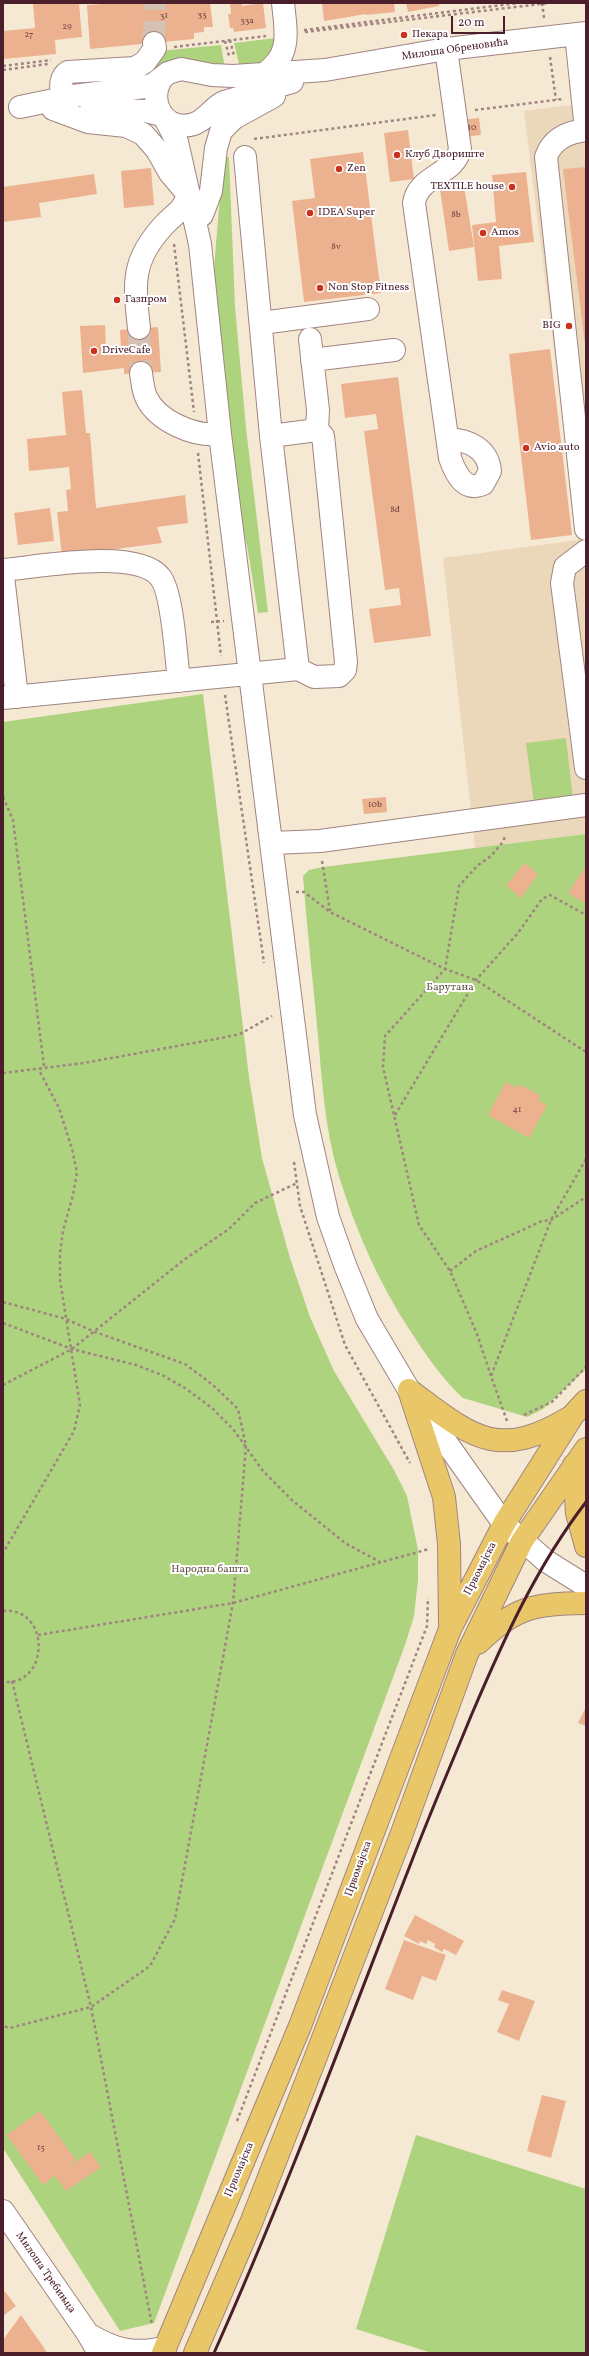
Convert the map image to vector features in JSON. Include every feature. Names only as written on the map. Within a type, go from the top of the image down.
[{"type":"main road","points":[[409,1390],[455,1424],[482,1437],[507,1431],[546,1431],[580,1408]]},
{"type":"main road","points":[[409,1390],[444,1497],[451,1586],[450,1629]]},
{"type":"main road","name":"Првомајска","points":[[160,2344],[300,2026],[450,1629],[504,1524],[580,1408]]},
{"type":"main road","points":[[195,2353],[251,2223],[306,2085],[405,1826],[467,1654],[522,1541],[580,1457]]},
{"type":"main road","points":[[580,1457],[577,1513],[586,1546]]},
{"type":"main road","points":[[467,1654],[497,1625],[517,1612],[547,1604],[586,1603]]},
{"type":"street","points":[[264,74],[274,68],[285,50],[286,32],[283,3]]},
{"type":"street","points":[[581,34],[582,97],[586,130],[571,133],[558,139],[548,149],[546,157],[586,529]]},
{"type":"street","name":"Милоша Обреновића","points":[[325,70],[446,50],[581,34]]},
{"type":"street","points":[[57,104],[64,74],[68,72],[135,68],[145,62],[154,46]]},
{"type":"street","points":[[446,50],[460,149],[459,155],[444,170],[426,181],[417,193],[414,203],[448,439]]},
{"type":"street","points":[[12,108],[57,104],[133,90],[154,84],[168,73],[181,69],[227,76],[325,70]]},
{"type":"street","points":[[57,104],[138,111],[164,118],[173,124],[185,126],[195,124],[224,102],[325,70]]},
{"type":"street","points":[[199,72],[208,81],[212,89],[213,98],[207,114],[202,137],[202,215],[200,244]]},
{"type":"street","points":[[162,78],[156,90],[155,97],[177,142],[200,244],[220,434],[249,674],[306,1114],[328,1217],[367,1319],[409,1390],[504,1524],[522,1541],[551,1564],[586,1586]]},
{"type":"street","points":[[202,215],[211,192],[216,148],[221,131],[234,118],[277,94],[293,81]]},
{"type":"street","points":[[57,104],[88,122],[126,126],[143,134],[157,150],[170,173],[188,194]]},
{"type":"street","points":[[246,149],[271,436],[298,669]]},
{"type":"street","points":[[138,328],[134,284],[136,272],[142,257],[154,236],[171,218],[184,208],[188,194]]},
{"type":"street","points":[[261,323],[368,309]]},
{"type":"street","points":[[317,430],[319,420],[311,350],[394,350]]},
{"type":"street","points":[[141,373],[146,397],[154,410],[185,428],[211,435],[220,434]]},
{"type":"street","points":[[271,436],[317,430]]},
{"type":"street","points":[[3,576],[10,698],[298,669],[314,678],[339,676],[344,670],[346,662],[323,436],[317,430]]},
{"type":"street","points":[[586,551],[564,567],[562,583],[586,768]]},
{"type":"street","points":[[3,570],[100,561],[124,561],[147,568],[160,577],[168,594],[179,681]]},
{"type":"street","points":[[272,843],[320,841],[586,806]]},
{"type":"street","name":"Милоша Требињца","points":[[3,2211],[88,2334],[99,2353]]},
{"type":"street","points":[[88,2334],[119,2349],[143,2352],[160,2344]]},
{"type":"path","points":[[154,46],[286,32],[518,3]]},
{"type":"path","points":[[3,66],[58,59]]},
{"type":"path","points":[[246,149],[455,113],[582,97]]},
{"type":"path","points":[[171,218],[223,677]]},
{"type":"path","points":[[3,797],[10,809],[14,836],[44,1066],[39,1070]]},
{"type":"path","points":[[507,1431],[477,1334],[450,1272],[419,1225],[383,1066],[385,1036],[445,969],[459,886],[469,874],[491,856],[502,843],[514,815]]},
{"type":"path","points":[[320,841],[330,912]]},
{"type":"path","points":[[278,893],[304,892],[330,912],[445,969],[476,980],[586,1052]]},
{"type":"path","points":[[394,1115],[476,980],[518,933],[545,897],[550,895],[556,897],[586,916]]},
{"type":"path","points":[[3,1073],[39,1070],[240,1034],[273,1016]]},
{"type":"path","points":[[3,1552],[74,1431],[80,1404],[60,1280],[60,1253],[77,1172],[72,1149],[58,1108],[39,1070]]},
{"type":"path","points":[[491,1376],[551,1220],[586,1159]]},
{"type":"path","points":[[3,1385],[72,1349],[185,1259],[229,1229],[255,1203],[297,1184]]},
{"type":"path","points":[[450,1272],[476,1251],[542,1221],[551,1220],[586,1197]]},
{"type":"path","points":[[3,1302],[66,1319],[95,1332],[185,1364],[213,1385],[238,1409],[246,1446],[233,1603],[175,1919],[150,1966],[91,2007],[10,2028],[3,2026]]},
{"type":"path","points":[[3,1322],[72,1349],[136,1365],[162,1375],[185,1388],[212,1408],[233,1429],[263,1471],[293,1501],[344,1543],[380,1562]]},
{"type":"path","points":[[521,1417],[552,1402],[586,1367]]},
{"type":"path","points":[[507,1431],[514,1420]]},
{"type":"path","points":[[38,1635],[233,1603],[430,1549],[430,1556]]},
{"type":"path","points":[[236,2123],[427,1626],[428,1595]]},
{"type":"path","points":[[3,1611],[18,1613],[28,1619],[38,1635],[40,1652],[36,1663],[29,1673],[12,1681],[3,1682]]},
{"type":"path","points":[[12,1681],[91,2007],[160,2344]]},
{"type":"shaded area","name":"BIG","points":[[586,103],[586,834],[475,848],[443,558],[578,540],[524,111]]},
{"type":"green space","points":[[276,38],[274,51],[259,66],[240,68],[234,43]]},
{"type":"green space","points":[[221,45],[225,69],[156,74],[133,81],[160,51]]},
{"type":"green space","points":[[229,157],[235,307],[246,428],[268,612],[258,613],[248,551],[236,497],[213,281],[223,158]]},
{"type":"green space","name":"Народна башта","points":[[203,694],[249,1077],[262,1158],[290,1258],[310,1317],[334,1371],[394,1470],[407,1496],[418,1550],[418,1580],[414,1616],[405,1645],[154,2323],[120,2331],[3,2148],[3,722]]},
{"type":"green space","points":[[566,738],[573,799],[534,804],[526,743]]},
{"type":"green space","name":"Барутана","points":[[586,834],[586,1369],[543,1409],[527,1417],[463,1398],[449,1383],[429,1358],[399,1314],[378,1275],[360,1235],[338,1173],[327,1122],[303,876],[309,870],[323,867]]},
{"type":"green space","points":[[416,2135],[586,2189],[586,2353],[432,2353],[356,2329]]},
{"type":"building","points":[[33,3],[79,3],[82,37],[55,40],[56,54],[3,59],[3,31],[35,28]]},
{"type":"building","points":[[118,3],[210,3],[213,27],[204,27],[204,32],[194,33],[194,39],[90,49],[87,5]]},
{"type":"building","points":[[230,3],[242,3],[242,6],[263,3],[266,28],[234,32],[233,28],[230,28],[228,14],[231,14]]},
{"type":"building","points":[[322,3],[394,3],[395,12],[366,14],[324,21]]},
{"type":"building","points":[[406,3],[439,3],[439,6],[408,12]]},
{"type":"building","points":[[479,118],[481,135],[464,137],[462,120]]},
{"type":"building","points":[[408,130],[414,179],[390,182],[384,133]]},
{"type":"building","points":[[363,152],[381,293],[304,302],[292,201],[315,198],[310,159]]},
{"type":"building","points":[[586,167],[586,344],[585,344],[563,169]]},
{"type":"building","points":[[151,168],[154,205],[124,208],[121,171]]},
{"type":"building","points":[[526,172],[534,242],[499,246],[502,279],[478,281],[472,225],[496,222],[492,175]]},
{"type":"building","points":[[94,174],[97,194],[39,203],[41,217],[3,222],[3,187]]},
{"type":"building","points":[[463,180],[474,247],[449,251],[439,183]]},
{"type":"building","points":[[105,325],[106,348],[121,347],[120,330],[158,327],[161,372],[124,374],[124,368],[83,373],[80,326]]},
{"type":"building","points":[[550,349],[572,535],[531,540],[509,354]]},
{"type":"building","points":[[398,377],[431,636],[374,643],[369,609],[401,605],[399,588],[385,590],[364,431],[378,429],[376,414],[345,418],[341,384]]},
{"type":"building","points":[[82,390],[86,433],[90,433],[96,508],[185,495],[188,523],[157,527],[162,543],[62,556],[57,512],[68,511],[66,490],[71,489],[69,467],[29,471],[27,439],[66,435],[62,392]]},
{"type":"building","points":[[50,508],[54,541],[18,545],[14,513]]},
{"type":"building","points":[[386,797],[387,812],[364,814],[362,799]]},
{"type":"building","points":[[525,863],[538,874],[521,898],[506,885]]},
{"type":"building","points":[[586,866],[586,904],[568,893]]},
{"type":"building","points":[[506,1082],[517,1088],[519,1084],[541,1096],[538,1100],[547,1105],[529,1138],[488,1115]]},
{"type":"building","points":[[586,1707],[586,1726],[578,1723]]},
{"type":"building","points":[[415,1915],[464,1941],[456,1955],[444,1949],[442,1952],[434,1947],[435,1944],[428,1940],[426,1944],[420,1941],[419,1944],[404,1936]]},
{"type":"building","points":[[404,1940],[446,1955],[436,1981],[422,1976],[413,2000],[385,1989]]},
{"type":"building","points":[[502,1990],[535,2001],[519,2041],[497,2032],[509,2004],[498,2000]]},
{"type":"building","points":[[542,2095],[566,2101],[551,2158],[527,2151]]},
{"type":"building","points":[[40,2111],[76,2160],[63,2171],[90,2152],[101,2167],[66,2191],[55,2176],[43,2185],[7,2135]]},
{"type":"building","points":[[3,2289],[16,2306],[3,2316]]},
{"type":"building","points":[[21,2315],[47,2353],[3,2353],[3,2340]]},
{"type":"tunnel","points":[[154,43],[155,3]]},
{"type":"tunnel","points":[[139,328],[141,373]]},
{"type":"railway","points":[[214,2353],[266,2232],[340,2048],[418,1844],[483,1688],[508,1632],[536,1578],[551,1552],[586,1502]]},
{"type":"place","name":"Пекара","points":[[404,35]]},
{"type":"place","name":"Клуб Двориште","points":[[397,155]]},
{"type":"place","name":"Zen","points":[[339,169]]},
{"type":"place","name":"TEXTILE house","points":[[512,187]]},
{"type":"place","name":"IDEA Super","points":[[310,213]]},
{"type":"place","name":"Amos","points":[[483,233]]},
{"type":"place","name":"Non Stop Fitness","points":[[320,288]]},
{"type":"place","name":"Газпром","points":[[117,300]]},
{"type":"place","name":"BIG","points":[[569,326]]},
{"type":"place","name":"DriveCafe","points":[[94,351]]},
{"type":"place","name":"Avio auto","points":[[526,448]]}]
